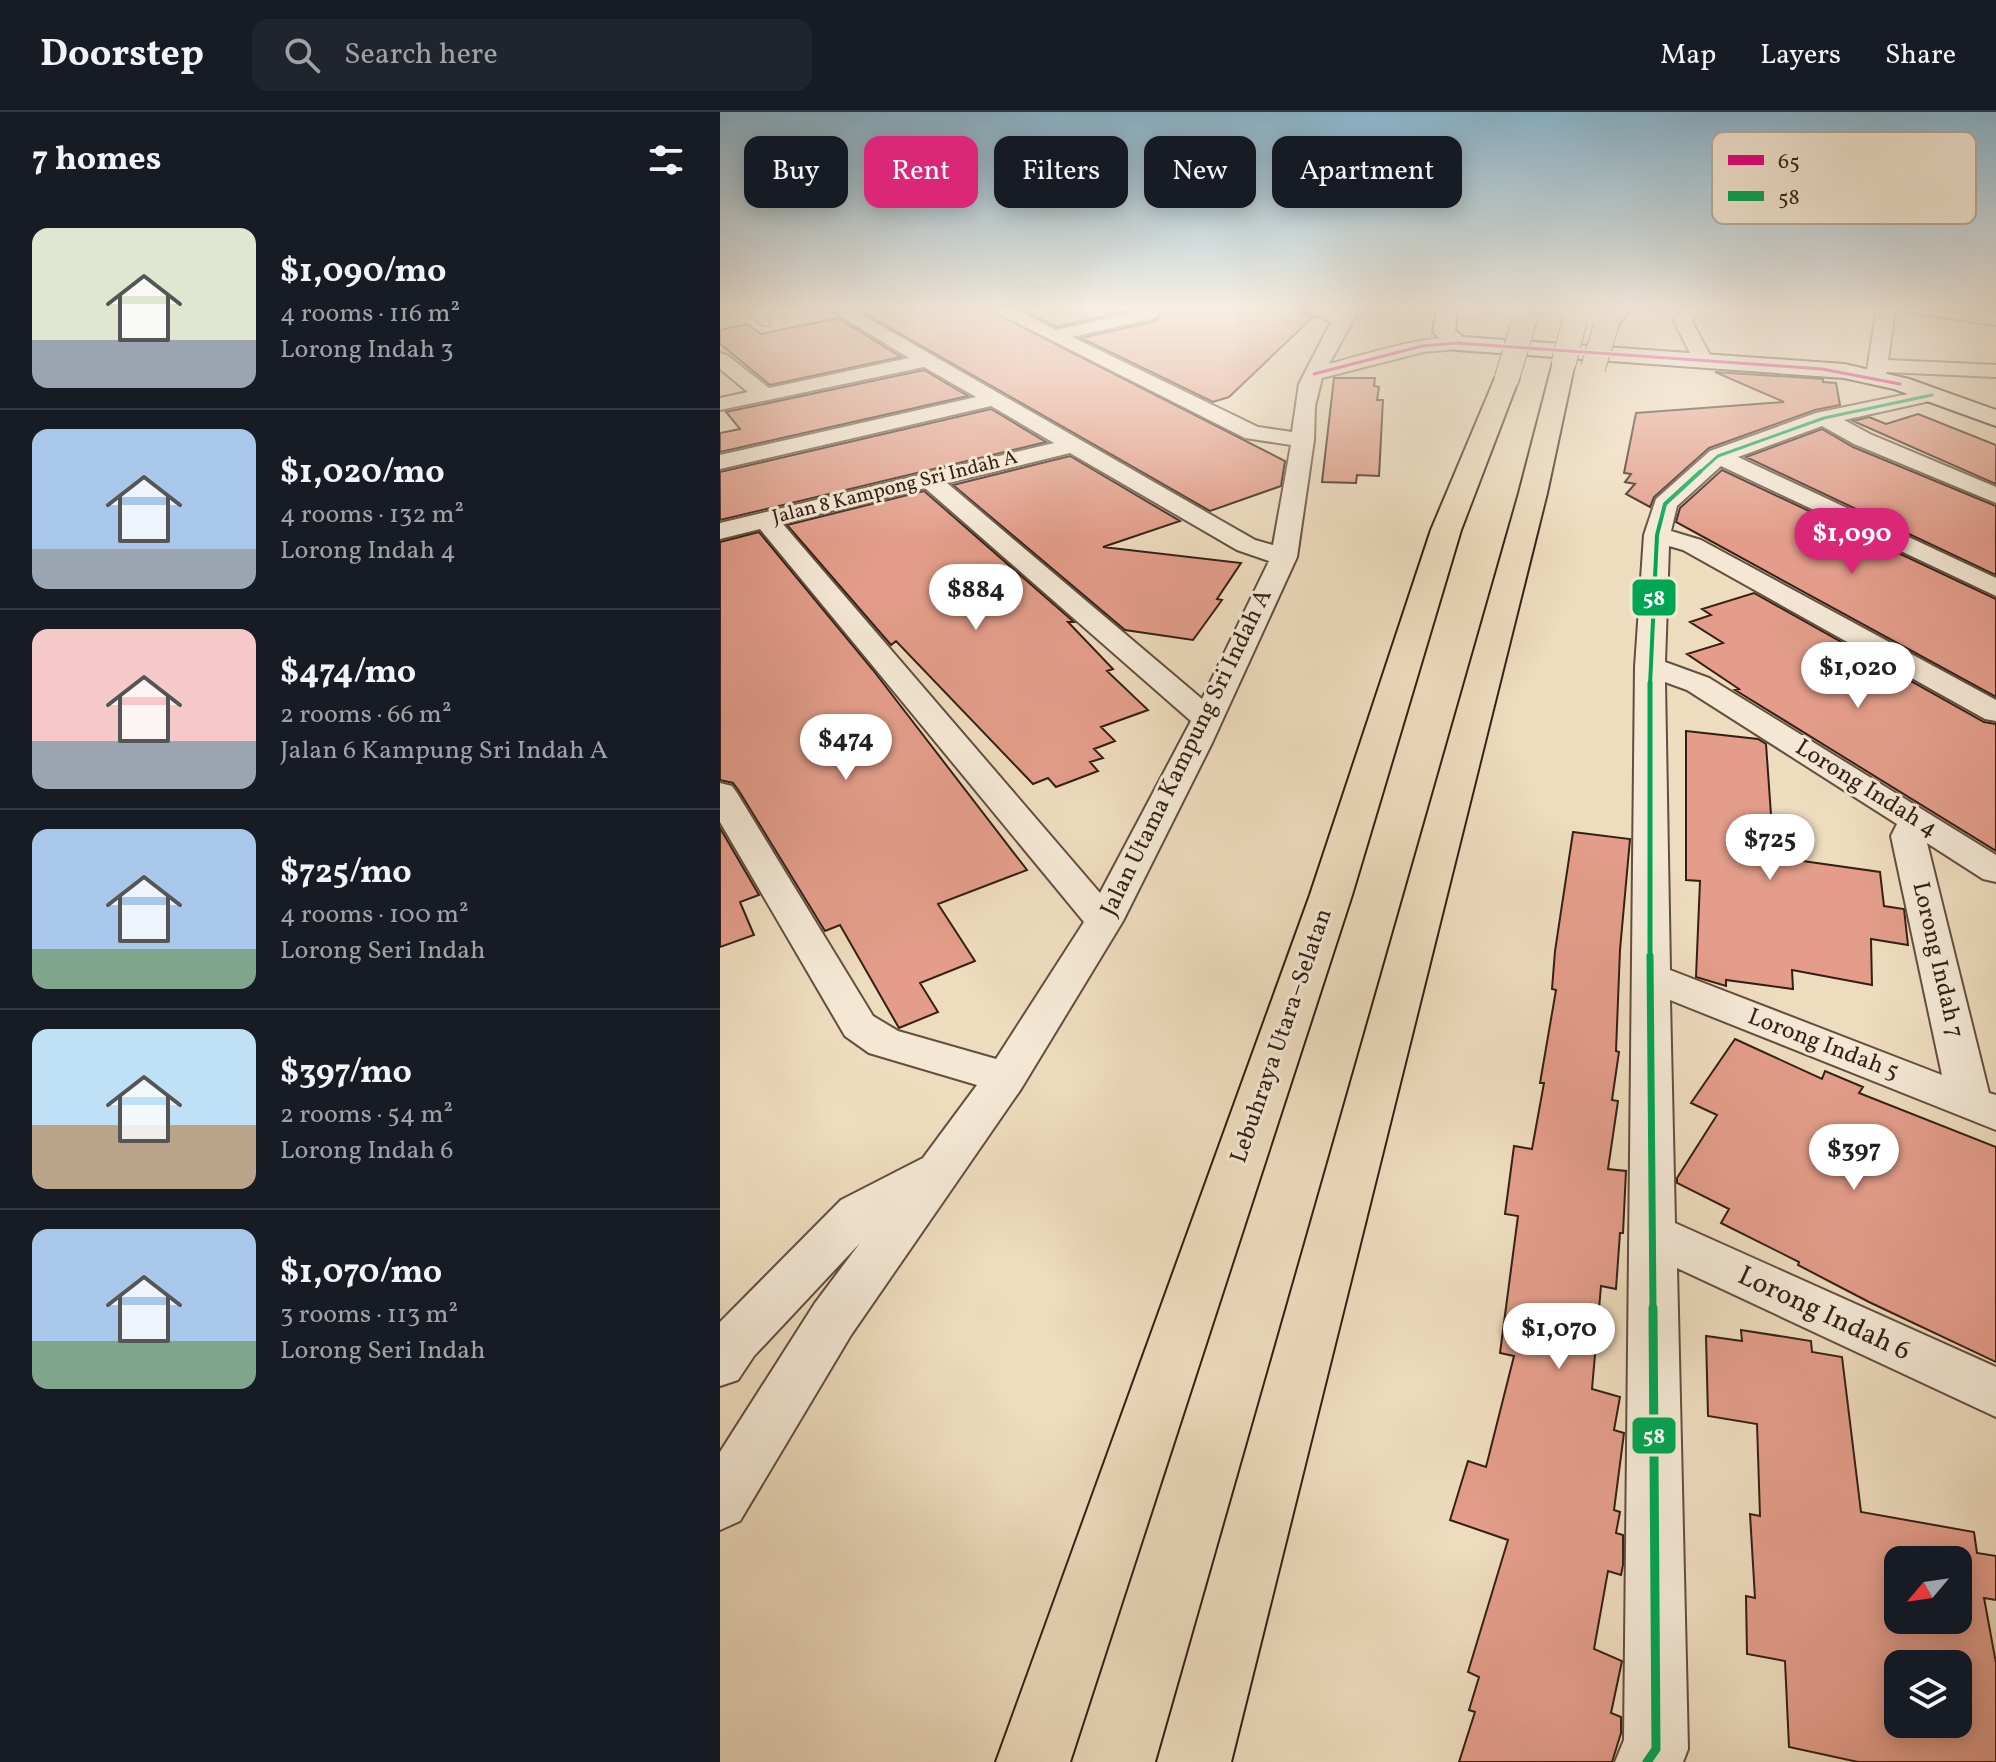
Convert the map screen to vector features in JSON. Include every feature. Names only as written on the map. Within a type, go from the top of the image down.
[{"type":"highway","name":"Lebuhraya Utara–Selatan","points":[[1033,1762],[1331,895],[1446,530],[1504,385]]},
{"type":"highway","points":[[1194,1762],[1564,385]]},
{"type":"street","points":[[752,385],[765,395]]},
{"type":"street","points":[[720,404],[812,385]]},
{"type":"street","points":[[966,385],[1246,545],[1284,557]]},
{"type":"street","points":[[1154,385],[1253,433],[1303,440]]},
{"type":"street","name":"Jalan Utama Kampung Sri Indah A","points":[[720,1502],[833,1319],[1006,1078],[1104,921],[1284,557],[1303,440],[1304,406],[1311,385]]},
{"type":"street","points":[[1908,385],[1996,419]]},
{"type":"street","points":[[1647,1762],[1656,1749],[1650,667],[1657,535],[1665,504],[1718,456],[1824,418],[1932,395]]},
{"type":"street","points":[[720,462],[992,400]]},
{"type":"street","points":[[1824,418],[1862,439],[1996,496]]},
{"type":"street","name":"Jalan 8 Kampong Sri Indah A","points":[[720,531],[1070,446]]},
{"type":"street","points":[[1718,456],[1996,588]]},
{"type":"street","points":[[930,480],[1206,718]]},
{"type":"street","points":[[766,520],[1104,921]]},
{"type":"street","points":[[1657,535],[1692,545],[1996,712]]},
{"type":"street","name":"Lorong Indah 4","points":[[1650,667],[1698,684],[1996,871]]},
{"type":"street","points":[[720,793],[859,1026],[884,1042],[1006,1078]]},
{"type":"street","name":"Lorong Indah 7","points":[[1916,820],[1908,836],[1983,1108]]},
{"type":"street","name":"Lorong Indah 5","points":[[1650,977],[1983,1108]]},
{"type":"street","points":[[720,1363],[736,1340],[858,1214],[944,1167]]},
{"type":"street","name":"Lorong Indah 6","points":[[1652,1234],[1996,1393]]},
{"type":"building","points":[[853,385],[949,385],[968,396],[720,452],[720,433],[740,429],[726,412]]},
{"type":"building","points":[[990,385],[1136,385],[1285,461],[1281,486],[1210,511]]},
{"type":"building","points":[[1178,385],[1242,385],[1229,397],[1213,402]]},
{"type":"building","points":[[1333,385],[1379,387],[1377,400],[1383,400],[1379,476],[1357,475],[1356,483],[1322,482]]},
{"type":"building","points":[[1745,385],[1836,385],[1840,405],[1815,410],[1709,448],[1654,497],[1650,507],[1626,494],[1635,484],[1625,482],[1631,474],[1624,473],[1636,413],[1784,402]]},
{"type":"building","points":[[991,409],[1046,442],[720,520],[720,472]]},
{"type":"building","points":[[1918,414],[1996,445],[1996,484],[1853,421],[1869,417],[1886,424]]},
{"type":"building","points":[[1822,429],[1853,447],[1996,506],[1996,575],[1746,457]]},
{"type":"building","points":[[1070,456],[1180,521],[1103,547],[1241,563],[1217,599],[1222,600],[1193,640],[1125,630],[953,485]]},
{"type":"building","points":[[1722,470],[1996,599],[1996,697],[1676,522],[1680,508]]},
{"type":"building","points":[[924,491],[1074,622],[1068,622],[1113,669],[1107,671],[1148,710],[1101,727],[1115,741],[1094,749],[1103,758],[1090,762],[1098,771],[1056,787],[1048,778],[1033,784],[896,641],[891,645],[787,525]]},
{"type":"building","points":[[759,532],[873,670],[1027,870],[938,904],[975,961],[920,983],[938,1012],[899,1028],[840,925],[825,931],[739,791],[733,783],[720,780],[720,542]]},
{"type":"building","points":[[1754,593],[1984,722],[1996,724],[1996,851],[1735,690],[1739,689],[1687,654],[1723,643],[1690,622],[1711,615],[1702,609]]},
{"type":"building","points":[[1686,731],[1758,739],[1766,744],[1774,857],[1880,872],[1884,906],[1904,909],[1908,945],[1871,939],[1872,985],[1792,970],[1793,989],[1726,980],[1726,986],[1696,977],[1700,881],[1686,880]]},
{"type":"building","points":[[720,828],[759,895],[740,902],[754,935],[720,947]]},
{"type":"building","points":[[1573,832],[1630,839],[1620,950],[1616,1051],[1619,1052],[1612,1100],[1618,1101],[1608,1169],[1626,1171],[1623,1233],[1620,1233],[1616,1289],[1601,1286],[1592,1389],[1620,1397],[1614,1430],[1624,1433],[1614,1510],[1620,1512],[1616,1533],[1623,1535],[1623,1565],[1621,1575],[1608,1571],[1594,1649],[1622,1661],[1611,1713],[1621,1717],[1621,1733],[1612,1762],[1459,1762],[1475,1712],[1469,1710],[1479,1677],[1468,1672],[1508,1540],[1450,1520],[1468,1461],[1486,1467],[1514,1356],[1500,1353],[1518,1216],[1505,1214],[1514,1146],[1532,1149],[1544,1083],[1540,1083],[1556,990],[1552,989],[1555,951]]},
{"type":"building","points":[[1735,1039],[1822,1079],[1825,1071],[1863,1087],[1859,1093],[1996,1147],[1996,1362],[1869,1302],[1721,1223],[1729,1209],[1677,1183],[1677,1178],[1717,1115],[1691,1103]]},
{"type":"building","points":[[1741,1330],[1811,1341],[1812,1352],[1842,1357],[1861,1512],[1974,1532],[1977,1553],[1996,1556],[1996,1600],[1984,1598],[1996,1663],[1996,1762],[1858,1762],[1789,1747],[1785,1661],[1747,1654],[1746,1596],[1755,1598],[1750,1514],[1760,1516],[1757,1424],[1708,1416],[1706,1336],[1742,1341]]},
{"type":"transit line","name":"58","points":[[1647,1762],[1656,1749],[1650,667],[1657,535],[1665,504],[1718,456],[1824,418],[1932,395]]}]
